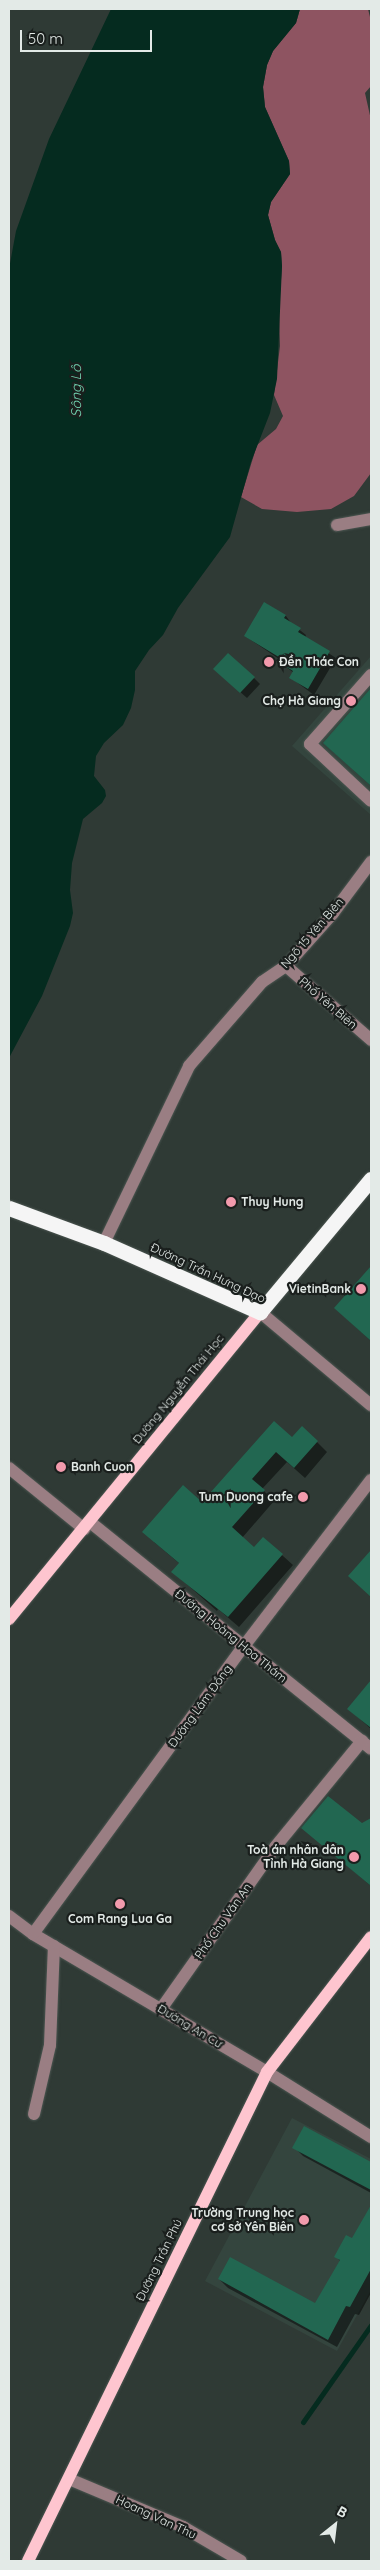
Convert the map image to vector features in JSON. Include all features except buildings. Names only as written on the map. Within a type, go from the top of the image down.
[{"type":"highway","name":"Đường Nguyễn Thái Học","points":[[260,1312],[371,1179]]},
{"type":"highway","name":"Đường Trần Hưng Đạo","points":[[9,1208],[104,1243],[260,1312]]},
{"type":"main road","name":"Đường Nguyễn Thái Học","points":[[9,1619],[87,1526],[260,1312]]},
{"type":"main road","name":"Đường Trần Phú","points":[[28,2561],[267,2072],[371,1937]]},
{"type":"street","points":[[338,525],[371,519]]},
{"type":"street","points":[[371,675],[310,744],[371,801]]},
{"type":"street","name":"Ngõ 15 Yên Biên","points":[[104,1243],[189,1066],[262,982],[286,966],[332,913],[371,862]]},
{"type":"street","name":"Phố Yên Biên","points":[[286,966],[371,1040]]},
{"type":"street","name":"Đường Trần Hưng Đạo","points":[[260,1312],[371,1405]]},
{"type":"street","name":"Đường Hoàng Hoa Thám","points":[[9,1468],[244,1646],[366,1745]]},
{"type":"street","name":"Đường Lâm Đồng","points":[[33,1934],[244,1646],[371,1480]]},
{"type":"street","name":"Phố Chu Văn An","points":[[161,2010],[276,1846],[366,1745]]},
{"type":"street","name":"Đường An Cư","points":[[9,1916],[33,1934],[267,2072],[371,2137]]},
{"type":"street","points":[[34,2114],[50,2045],[54,1946]]},
{"type":"street","name":"Hoang Van Thu","points":[[69,2479],[183,2527],[241,2561]]},
{"type":"shaded area","points":[[300,9],[368,9],[371,21],[371,86],[365,93],[371,120],[371,473],[354,496],[331,509],[297,512],[262,509],[241,497],[257,445],[276,429],[283,416],[274,395],[280,346],[281,252],[275,240],[268,215],[271,202],[290,174],[289,161],[265,107],[263,87],[267,65],[273,51],[296,23]]},
{"type":"shaded area","name":"Chợ Hà Giang","points":[[371,656],[371,815],[292,746]]},
{"type":"shaded area","name":"Trường Trung học cơ sở Yên Biên","points":[[292,2118],[371,2159],[371,2290],[337,2351],[205,2281]]},
{"type":"water","name":"Sông Lô","points":[[111,9],[300,9],[296,23],[273,51],[267,65],[263,87],[265,107],[289,161],[290,174],[271,202],[268,215],[275,240],[281,252],[282,266],[277,379],[270,413],[251,462],[230,537],[178,608],[163,635],[149,650],[135,671],[135,690],[131,708],[123,725],[104,743],[96,756],[94,776],[105,790],[106,796],[102,803],[83,819],[72,863],[70,890],[73,913],[70,926],[42,996],[9,1058],[9,269],[16,231],[49,139]]},
{"type":"waterway","points":[[303,2422],[371,2325]]},
{"type":"place","name":"Đền Thác Con","points":[[269,662]]},
{"type":"place","name":"Chợ Hà Giang","points":[[351,701]]},
{"type":"place","name":"Thuy Hung","points":[[231,1202]]},
{"type":"place","name":"VietinBank","points":[[361,1289]]},
{"type":"place","name":"Banh Cuon","points":[[61,1467]]},
{"type":"place","name":"Tum Duong cafe","points":[[303,1497]]},
{"type":"place","name":"Toà án nhân dân Tỉnh Hà Giang","points":[[354,1857]]},
{"type":"place","name":"Com Rang Lua Ga","points":[[120,1904]]},
{"type":"place","name":"Trường Trung học cơ sở Yên Biên","points":[[304,2220]]}]
